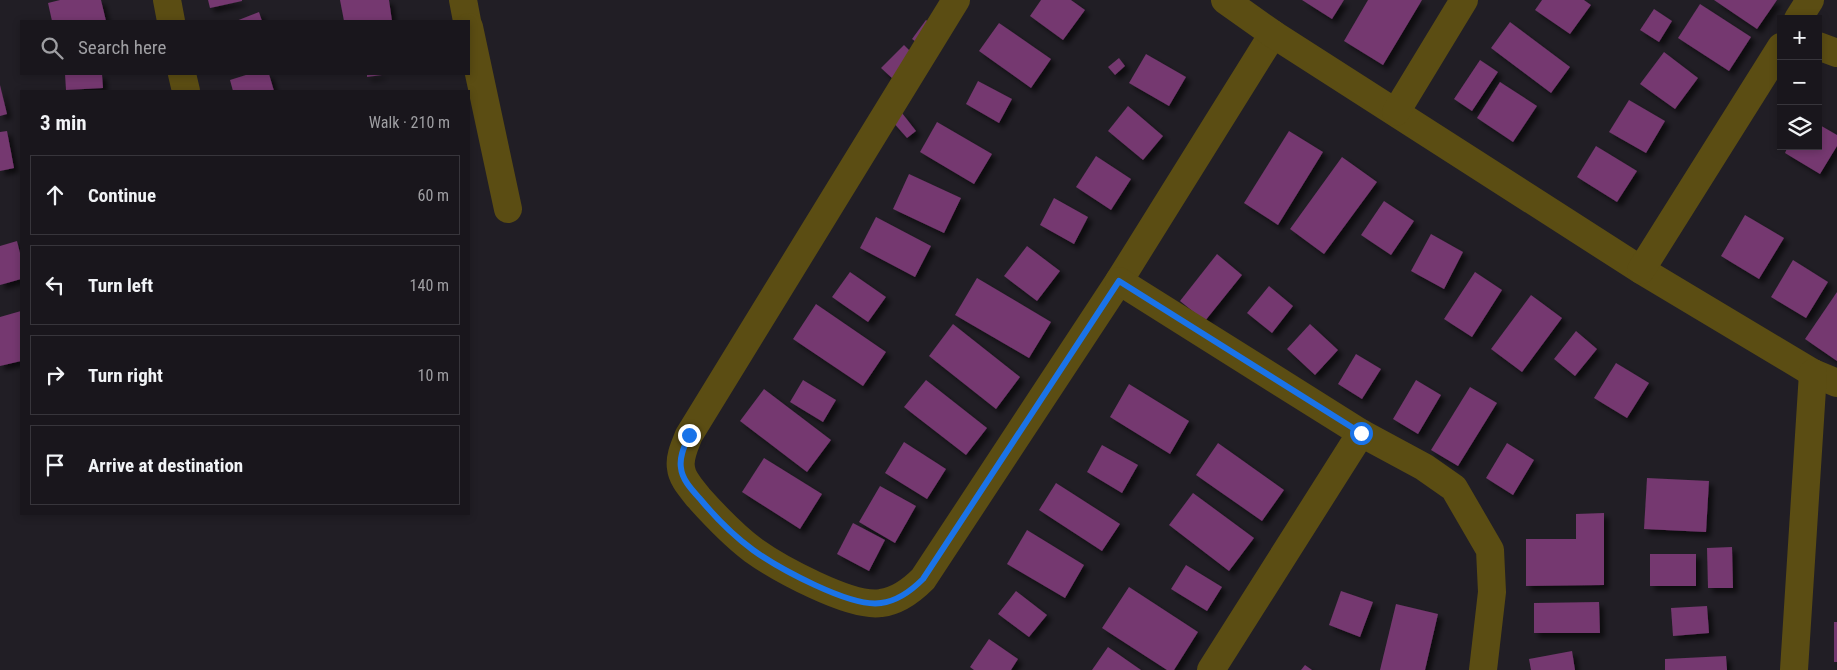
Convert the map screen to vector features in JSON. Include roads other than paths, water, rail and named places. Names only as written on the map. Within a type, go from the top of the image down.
[{"type":"street","points":[[167,0],[171,20]]},
{"type":"street","points":[[463,0],[468,20]]},
{"type":"street","points":[[956,0],[689,435],[682,451],[681,468],[688,485],[726,527],[754,550],[824,590],[866,603],[881,603],[909,593],[923,579],[1119,281],[1273,34]]},
{"type":"street","points":[[1225,0],[1273,34],[1641,270],[1825,378],[1794,670]]},
{"type":"street","points":[[1396,112],[1464,0]]},
{"type":"street","points":[[1801,15],[1810,0]]},
{"type":"street","points":[[470,32],[508,209]]},
{"type":"street","points":[[1822,47],[1837,53]]},
{"type":"street","points":[[1641,270],[1777,53]]},
{"type":"street","points":[[182,75],[186,90]]},
{"type":"street","points":[[1119,281],[1361,433],[1424,467],[1454,488],[1490,550],[1492,592],[1484,670]]},
{"type":"street","points":[[1211,670],[1361,433]]}]
